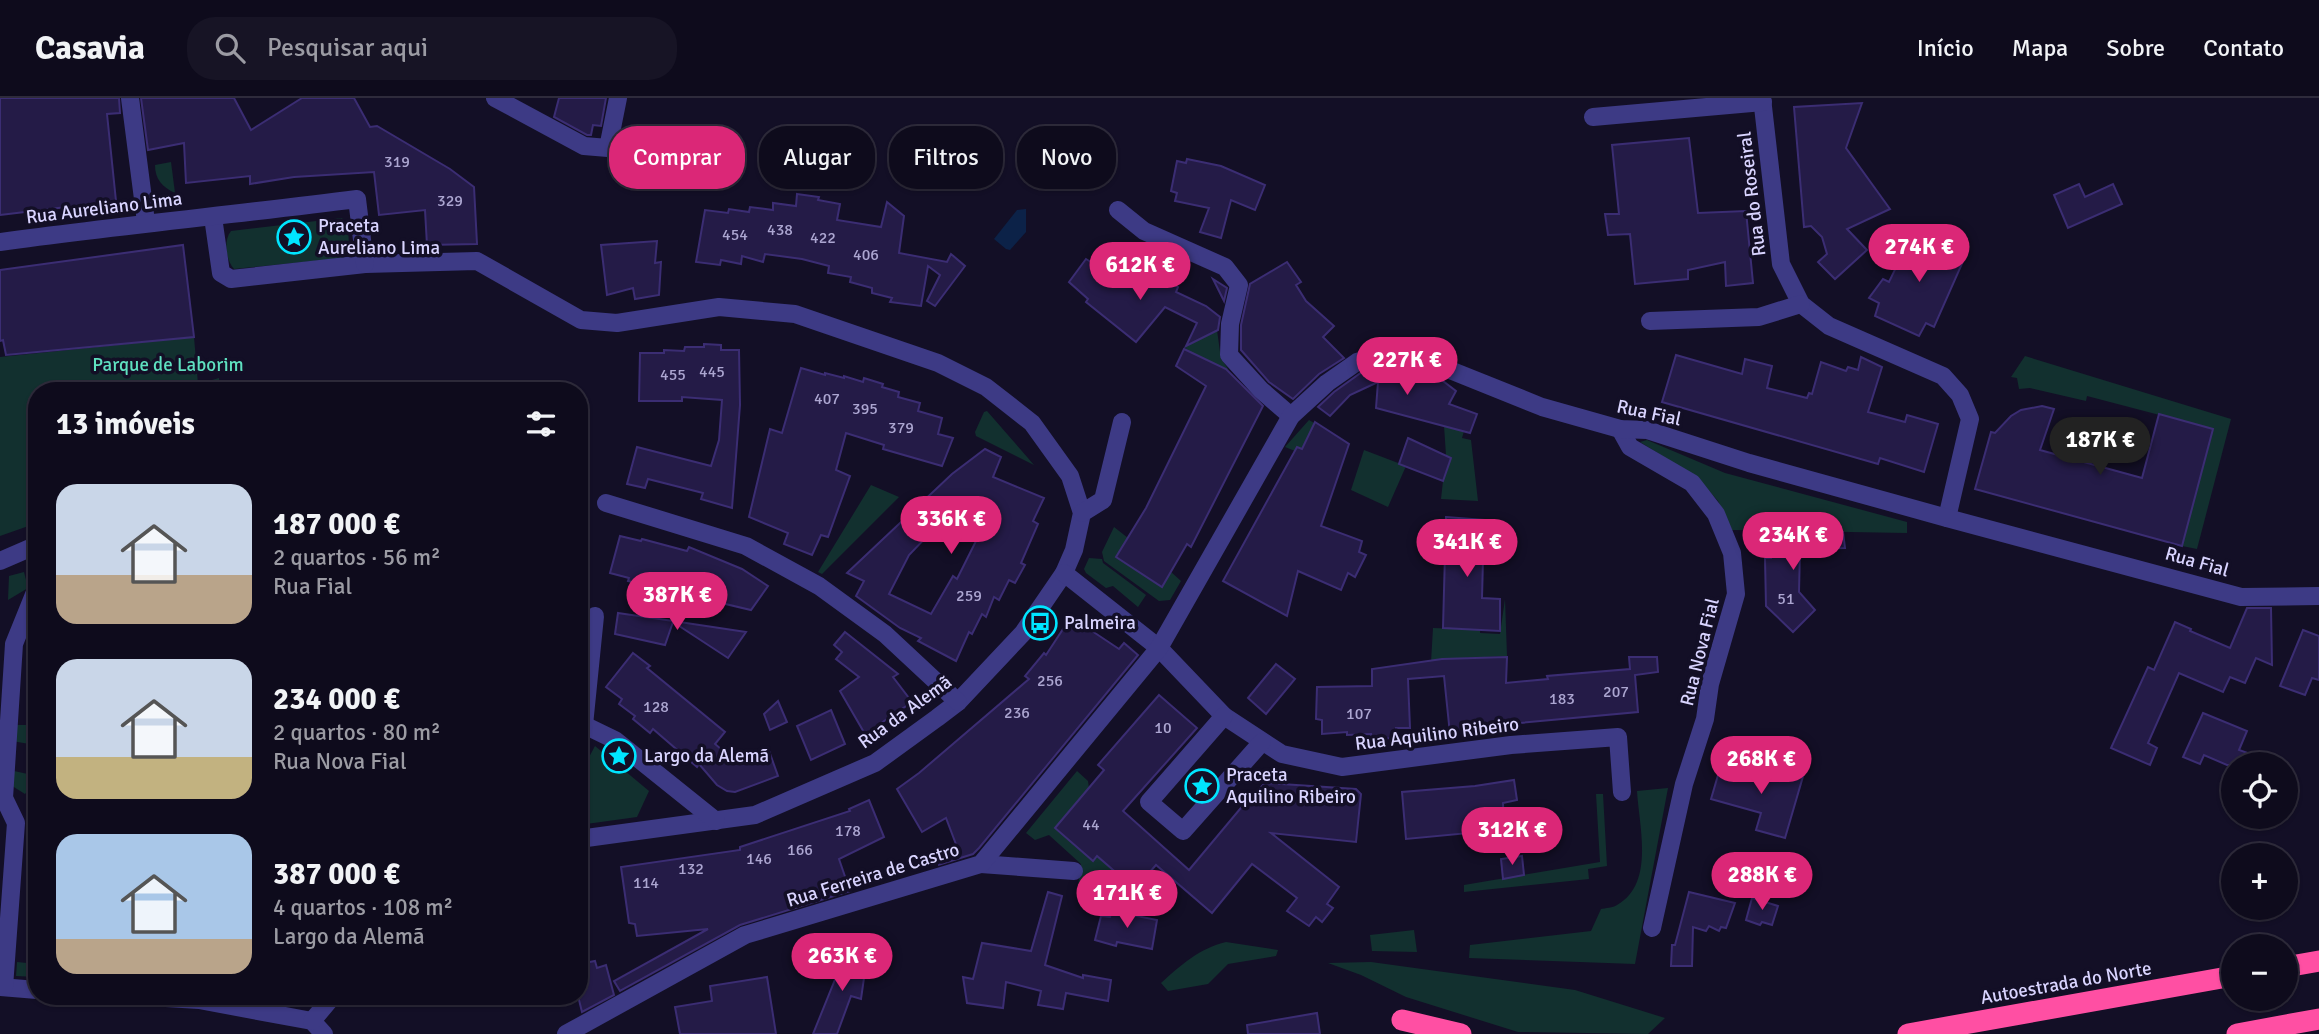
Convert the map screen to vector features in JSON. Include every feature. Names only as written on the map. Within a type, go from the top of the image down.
[{"type":"highway","points":[[2298,965],[2319,961]]},
{"type":"highway","name":"Autoestrada do Norte","points":[[1908,1034],[2221,978]]},
{"type":"highway","points":[[2236,1034],[2319,1019]]},
{"type":"highway","points":[[1402,1020],[1461,1034]]},
{"type":"street","points":[[131,98],[146,222]]},
{"type":"street","points":[[495,98],[584,146],[608,148],[618,98]]},
{"type":"street","points":[[1593,117],[1763,100]]},
{"type":"street","name":"Rua do Roseiral","points":[[1763,100],[1781,264],[1801,304],[1829,326],[1943,376],[1960,395],[1970,419],[1947,518]]},
{"type":"street","points":[[365,264],[356,199],[213,217],[221,273],[231,279],[365,264],[477,261],[580,320],[617,323],[719,307],[795,314],[938,363],[986,387],[1032,424],[1070,476],[1082,513],[1103,500],[1122,422]]},
{"type":"street","points":[[1118,209],[1144,231],[1225,267],[1238,285],[1230,324],[1229,355],[1261,390],[1291,416]]},
{"type":"street","name":"Rua Aureliano Lima","points":[[0,242],[146,222],[213,217]]},
{"type":"street","points":[[1650,321],[1759,317],[1801,304]]},
{"type":"street","name":"Rua Fial","points":[[1159,648],[1291,416],[1326,383],[1357,362],[1388,353],[1420,358],[1542,407],[1620,429],[1647,430],[1749,463],[2241,597],[2319,597]]},
{"type":"street","name":"Rua Nova Fial","points":[[1620,429],[1630,447],[1692,483],[1716,514],[1732,553],[1736,594],[1710,684],[1705,719],[1684,784],[1652,928]]},
{"type":"street","points":[[607,503],[746,546],[819,586],[885,634],[958,702]]},
{"type":"street","name":"Rua da Alemã","points":[[588,838],[755,815],[875,763],[958,702],[1023,634],[1064,573],[1074,550],[1082,513]]},
{"type":"street","points":[[0,561],[28,549]]},
{"type":"street","name":"Rua Aquilino Ribeiro","points":[[1064,573],[1159,648],[1224,716],[1282,754],[1342,767],[1511,745],[1618,737],[1622,792]]},
{"type":"street","points":[[28,609],[14,644],[4,798],[16,822],[2,987],[28,988]]},
{"type":"street","points":[[588,677],[595,616]]},
{"type":"street","name":"Rua Ferreira de Castro","points":[[566,1034],[745,935],[962,872],[981,864],[1159,648]]},
{"type":"street","points":[[1224,716],[1149,802],[1183,831],[1262,741]]},
{"type":"street","points":[[588,732],[615,740],[716,821]]},
{"type":"street","points":[[981,864],[1074,871]]},
{"type":"street","points":[[220,1005],[318,1028],[329,1005]]},
{"type":"green space","points":[[171,162],[175,193],[160,182],[155,170],[155,165]]},
{"type":"green space","points":[[342,218],[349,238],[344,258],[234,269],[229,261],[226,245],[231,231]]},
{"type":"green space","points":[[1198,324],[1217,330],[1221,359],[1229,370],[1217,365],[1215,368],[1185,348]]},
{"type":"green space","name":"Parque de Laborim","points":[[194,337],[198,382],[28,382],[28,526],[0,536],[0,357]]},
{"type":"green space","points":[[2025,356],[2231,419],[2197,549],[2182,546],[2213,429],[2087,396],[2086,401],[2030,388],[2019,389],[2017,378],[2011,377]]},
{"type":"green space","points":[[987,411],[1034,465],[976,436],[975,432],[984,412]]},
{"type":"green space","points":[[1309,420],[1338,437],[1318,440],[1308,435],[1302,449],[1297,447],[1295,451],[1285,447]]},
{"type":"green space","points":[[1444,426],[1464,431],[1462,438],[1471,440],[1478,501],[1441,499],[1443,481],[1451,458],[1446,455]]},
{"type":"green space","points":[[1647,440],[1725,473],[1907,522],[1907,533],[1732,530],[1718,501],[1698,478],[1640,442]]},
{"type":"green space","points":[[1364,450],[1406,466],[1388,507],[1351,490]]},
{"type":"green space","points":[[871,485],[899,497],[822,574],[818,572]]},
{"type":"green space","points":[[1114,527],[1128,538],[1116,557],[1162,587],[1171,572],[1181,581],[1170,600],[1159,601],[1104,561],[1102,552]]},
{"type":"green space","points":[[1089,558],[1102,559],[1103,563],[1146,595],[1138,607],[1113,586],[1106,588],[1086,573],[1084,569]]},
{"type":"green space","points":[[24,572],[28,588],[8,600],[9,576]]},
{"type":"green space","points":[[1505,599],[1507,656],[1442,659],[1431,662],[1433,628],[1462,629],[1464,615],[1480,616],[1480,633],[1500,634]]},
{"type":"green space","points":[[14,725],[28,725],[28,744],[12,741]]},
{"type":"green space","points":[[595,746],[649,791],[637,817],[588,824],[588,759]]},
{"type":"green space","points":[[14,771],[28,774],[28,790],[25,794],[9,784]]},
{"type":"green space","points":[[1077,771],[1088,781],[1089,788],[1055,828],[1092,861],[1097,856],[1118,874],[1112,894],[1078,886],[1081,864],[1049,835],[1035,840],[1026,833]]},
{"type":"green space","points":[[1668,788],[1635,964],[1469,958],[1470,945],[1591,931],[1601,909],[1617,905],[1629,896],[1641,869],[1642,837],[1637,791]]},
{"type":"green space","points":[[1596,794],[1603,794],[1607,866],[1588,869],[1589,879],[1464,892],[1464,885],[1600,862]]},
{"type":"green space","points":[[1414,930],[1417,952],[1372,951],[1370,935]]},
{"type":"green space","points":[[1226,942],[1278,950],[1276,956],[1228,964],[1208,984],[1168,991],[1161,983],[1199,953]]},
{"type":"green space","points":[[17,962],[27,963],[28,977],[16,976]]},
{"type":"green space","points":[[1371,962],[1575,990],[1665,1018],[1648,1034],[1518,1032],[1406,997],[1361,975],[1328,963]]},
{"type":"water","points":[[1026,209],[1026,232],[1010,250],[1006,249],[994,239],[1017,210]]},
{"type":"building","points":[[0,98],[119,98],[120,113],[107,114],[116,201],[0,215]]},
{"type":"building","points":[[141,98],[234,98],[251,130],[302,98],[354,98],[370,127],[377,126],[450,169],[474,187],[477,244],[427,245],[425,210],[379,215],[374,172],[294,177],[250,184],[250,176],[186,183],[184,143],[148,150]]},
{"type":"building","points":[[559,98],[606,98],[601,126],[593,125],[591,135],[587,135],[554,117]]},
{"type":"building","points":[[1862,103],[1846,148],[1890,209],[1847,229],[1867,250],[1835,279],[1818,262],[1827,254],[1822,237],[1811,226],[1804,227],[1794,107]]},
{"type":"building","points":[[1689,138],[1698,213],[1746,211],[1753,283],[1726,286],[1725,262],[1688,270],[1688,279],[1635,284],[1630,234],[1608,235],[1605,214],[1619,214],[1612,145]]},
{"type":"building","points":[[1187,159],[1221,166],[1265,185],[1255,210],[1231,200],[1221,238],[1200,232],[1209,208],[1175,201],[1177,193],[1171,191],[1177,161],[1186,163]]},
{"type":"building","points":[[2079,184],[2085,197],[2113,184],[2122,204],[2068,228],[2054,195]]},
{"type":"building","points":[[797,194],[840,204],[837,220],[881,227],[887,202],[904,216],[899,253],[947,262],[951,254],[965,266],[935,306],[927,301],[940,275],[928,266],[921,306],[890,302],[892,298],[872,293],[872,288],[850,282],[851,277],[828,273],[829,266],[802,259],[765,254],[763,262],[742,256],[741,264],[721,260],[720,265],[696,262],[705,210],[749,212],[750,207],[773,210],[773,203],[796,206]]},
{"type":"building","points":[[1917,231],[1968,250],[1934,327],[1926,323],[1919,336],[1875,316],[1879,303],[1869,298],[1883,279],[1889,282]]},
{"type":"building","points":[[657,241],[655,263],[661,262],[659,295],[635,299],[633,288],[607,295],[601,245]]},
{"type":"building","points":[[183,245],[194,337],[6,355],[3,340],[0,341],[0,270]]},
{"type":"building","points":[[1086,259],[1139,291],[1152,269],[1178,287],[1176,292],[1206,306],[1220,317],[1218,330],[1186,346],[1197,323],[1165,307],[1136,342],[1086,302],[1088,299],[1069,282]]},
{"type":"building","points":[[1287,262],[1301,282],[1296,285],[1306,301],[1334,326],[1323,337],[1344,358],[1319,374],[1293,399],[1269,382],[1241,350],[1241,325],[1250,284]]},
{"type":"building","points":[[1213,279],[1227,288],[1224,301]]},
{"type":"building","points":[[704,344],[721,345],[721,350],[739,350],[740,405],[732,508],[701,499],[703,493],[648,479],[645,488],[627,484],[637,447],[711,466],[719,440],[722,400],[682,397],[682,401],[639,401],[640,353],[684,351],[685,347],[704,347]]},
{"type":"building","points":[[1184,349],[1226,369],[1263,406],[1191,547],[1187,544],[1162,587],[1116,557],[1146,508],[1206,386],[1176,366]]},
{"type":"building","points":[[1676,355],[1742,374],[1745,359],[1772,366],[1767,388],[1807,398],[1809,393],[1812,394],[1821,362],[1846,371],[1848,367],[1858,370],[1861,357],[1882,367],[1868,412],[1905,422],[1907,415],[1938,424],[1924,472],[1880,458],[1878,464],[1662,402]]},
{"type":"building","points":[[1379,367],[1418,373],[1419,370],[1439,378],[1456,391],[1449,404],[1477,414],[1470,433],[1376,408],[1378,382],[1350,395],[1330,416],[1318,407],[1362,372]]},
{"type":"building","points":[[801,368],[825,375],[844,376],[863,382],[864,378],[883,384],[882,387],[899,392],[898,397],[920,403],[918,411],[942,418],[938,434],[953,438],[942,466],[883,449],[884,445],[846,433],[836,470],[850,476],[828,537],[821,535],[812,555],[784,544],[788,533],[749,517],[770,429],[782,433]]},
{"type":"building","points":[[2042,406],[2054,409],[2040,450],[2142,478],[2159,414],[2213,429],[2182,546],[1975,489],[1991,432],[1995,433],[2011,416],[2021,410]]},
{"type":"building","points":[[1315,422],[1349,444],[1321,526],[1362,541],[1359,552],[1366,555],[1355,577],[1348,573],[1341,590],[1298,571],[1287,616],[1223,581],[1297,447],[1302,449]]},
{"type":"building","points":[[1408,438],[1451,458],[1443,481],[1399,464]]},
{"type":"building","points":[[985,449],[1001,457],[993,477],[1044,498],[1033,521],[1038,524],[1021,563],[1025,565],[1015,583],[1009,580],[999,600],[994,597],[986,617],[982,614],[972,634],[969,632],[956,661],[918,641],[921,638],[900,628],[856,596],[864,581],[847,573],[952,474]],"holes":[[[955,507],[981,524],[978,530],[981,531],[957,579],[953,576],[931,614],[889,594],[909,555]]]},
{"type":"building","points":[[1446,517],[1484,520],[1482,598],[1500,599],[1500,631],[1443,628]]},
{"type":"building","points":[[1772,530],[1843,532],[1845,548],[1800,549],[1799,592],[1815,610],[1793,632],[1766,606],[1765,558],[1771,558]]},
{"type":"building","points":[[620,536],[687,551],[689,547],[742,569],[768,586],[751,610],[628,581],[629,578],[610,573]]},
{"type":"building","points":[[2247,608],[2271,608],[2272,665],[2256,658],[2245,683],[2230,677],[2223,692],[2179,673],[2148,743],[2157,748],[2150,765],[2111,748],[2148,667],[2154,670],[2175,622],[2230,648]]},
{"type":"building","points":[[618,613],[746,632],[728,658],[673,622],[665,645],[615,634]]},
{"type":"building","points":[[1071,617],[1119,649],[1124,643],[1138,655],[979,848],[973,854],[938,865],[957,847],[946,818],[922,832],[897,789],[1029,679],[1025,676],[1044,653],[1046,655]]},
{"type":"building","points":[[2303,630],[2319,636],[2319,680],[2312,678],[2305,695],[2280,686]]},
{"type":"building","points":[[845,632],[898,674],[893,677],[912,702],[865,734],[840,691],[859,677],[836,659],[842,652],[834,645]]},
{"type":"building","points":[[633,653],[650,666],[647,668],[725,732],[715,744],[735,761],[768,748],[778,776],[735,792],[727,791],[717,785],[699,764],[697,767],[653,729],[650,733],[633,719],[635,716],[619,704],[622,699],[606,687]]},
{"type":"building","points":[[1507,657],[1506,683],[1548,679],[1547,676],[1630,669],[1629,657],[1657,657],[1658,672],[1635,675],[1638,712],[1498,725],[1499,730],[1450,734],[1444,676],[1408,679],[1410,728],[1396,728],[1397,738],[1371,739],[1371,734],[1347,735],[1347,732],[1322,734],[1322,720],[1316,719],[1317,687],[1372,686],[1372,669],[1442,659]]},
{"type":"building","points":[[1276,664],[1295,679],[1266,714],[1248,698]]},
{"type":"building","points":[[1159,695],[1197,728],[1123,811],[1189,870],[1265,783],[1356,789],[1361,794],[1356,842],[1271,833],[1339,887],[1327,904],[1333,908],[1322,922],[1316,917],[1309,926],[1287,911],[1297,898],[1252,864],[1212,913],[1156,865],[1135,889],[1097,856],[1093,861],[1055,828],[1104,770],[1098,765]]},
{"type":"building","points":[[778,701],[787,722],[770,730],[764,714]]},
{"type":"building","points":[[831,710],[845,744],[811,760],[797,726]]},
{"type":"building","points":[[2203,713],[2247,731],[2239,750],[2245,752],[2221,752],[2221,762],[2204,755],[2200,764],[2183,757]]},
{"type":"building","points":[[1721,765],[1779,781],[1782,768],[1804,773],[1785,838],[1756,830],[1761,813],[1711,799]]},
{"type":"building","points":[[1514,780],[1517,800],[1503,803],[1504,838],[1480,839],[1479,832],[1406,839],[1402,792]]},
{"type":"building","points":[[869,800],[884,837],[839,859],[850,891],[740,925],[620,991],[614,981],[708,929],[637,936],[635,924],[629,923],[621,867],[740,850],[740,847],[850,811],[849,809]]},
{"type":"building","points":[[1522,856],[1524,875],[1503,879],[1501,859]]},
{"type":"building","points":[[1048,892],[1062,896],[1045,965],[1083,978],[1083,975],[1111,980],[1108,1001],[1066,993],[1063,1009],[1038,1005],[1041,991],[1006,982],[1003,1008],[967,1003],[963,977],[973,979],[982,943],[1031,951]]},
{"type":"building","points":[[1689,892],[1735,903],[1726,928],[1721,927],[1719,931],[1709,926],[1706,931],[1693,927],[1692,966],[1671,966],[1672,945],[1675,945]]},
{"type":"building","points":[[1752,898],[1778,906],[1772,925],[1762,922],[1760,925],[1746,920]]},
{"type":"building","points":[[1112,911],[1157,920],[1152,949],[1117,942],[1116,946],[1095,940],[1101,916],[1110,917]]},
{"type":"building","points":[[842,952],[867,957],[861,999],[851,996],[837,1034],[813,1034],[836,977]]},
{"type":"building","points":[[595,961],[597,968],[606,965],[614,995],[582,1012],[580,1005],[588,1005],[588,962]]},
{"type":"building","points":[[767,977],[776,1034],[680,1034],[675,1007],[712,1001],[710,986]]},
{"type":"building","points":[[1317,1013],[1320,1034],[1248,1034],[1247,1025]]},
{"type":"place","name":"Praceta Aureliano Lima","points":[[294,237]]},
{"type":"place","name":"Palmeira","points":[[1040,623]]},
{"type":"place","name":"Largo da Alemã","points":[[619,756]]},
{"type":"place","name":"Praceta Aquilino Ribeiro","points":[[1202,786]]}]
